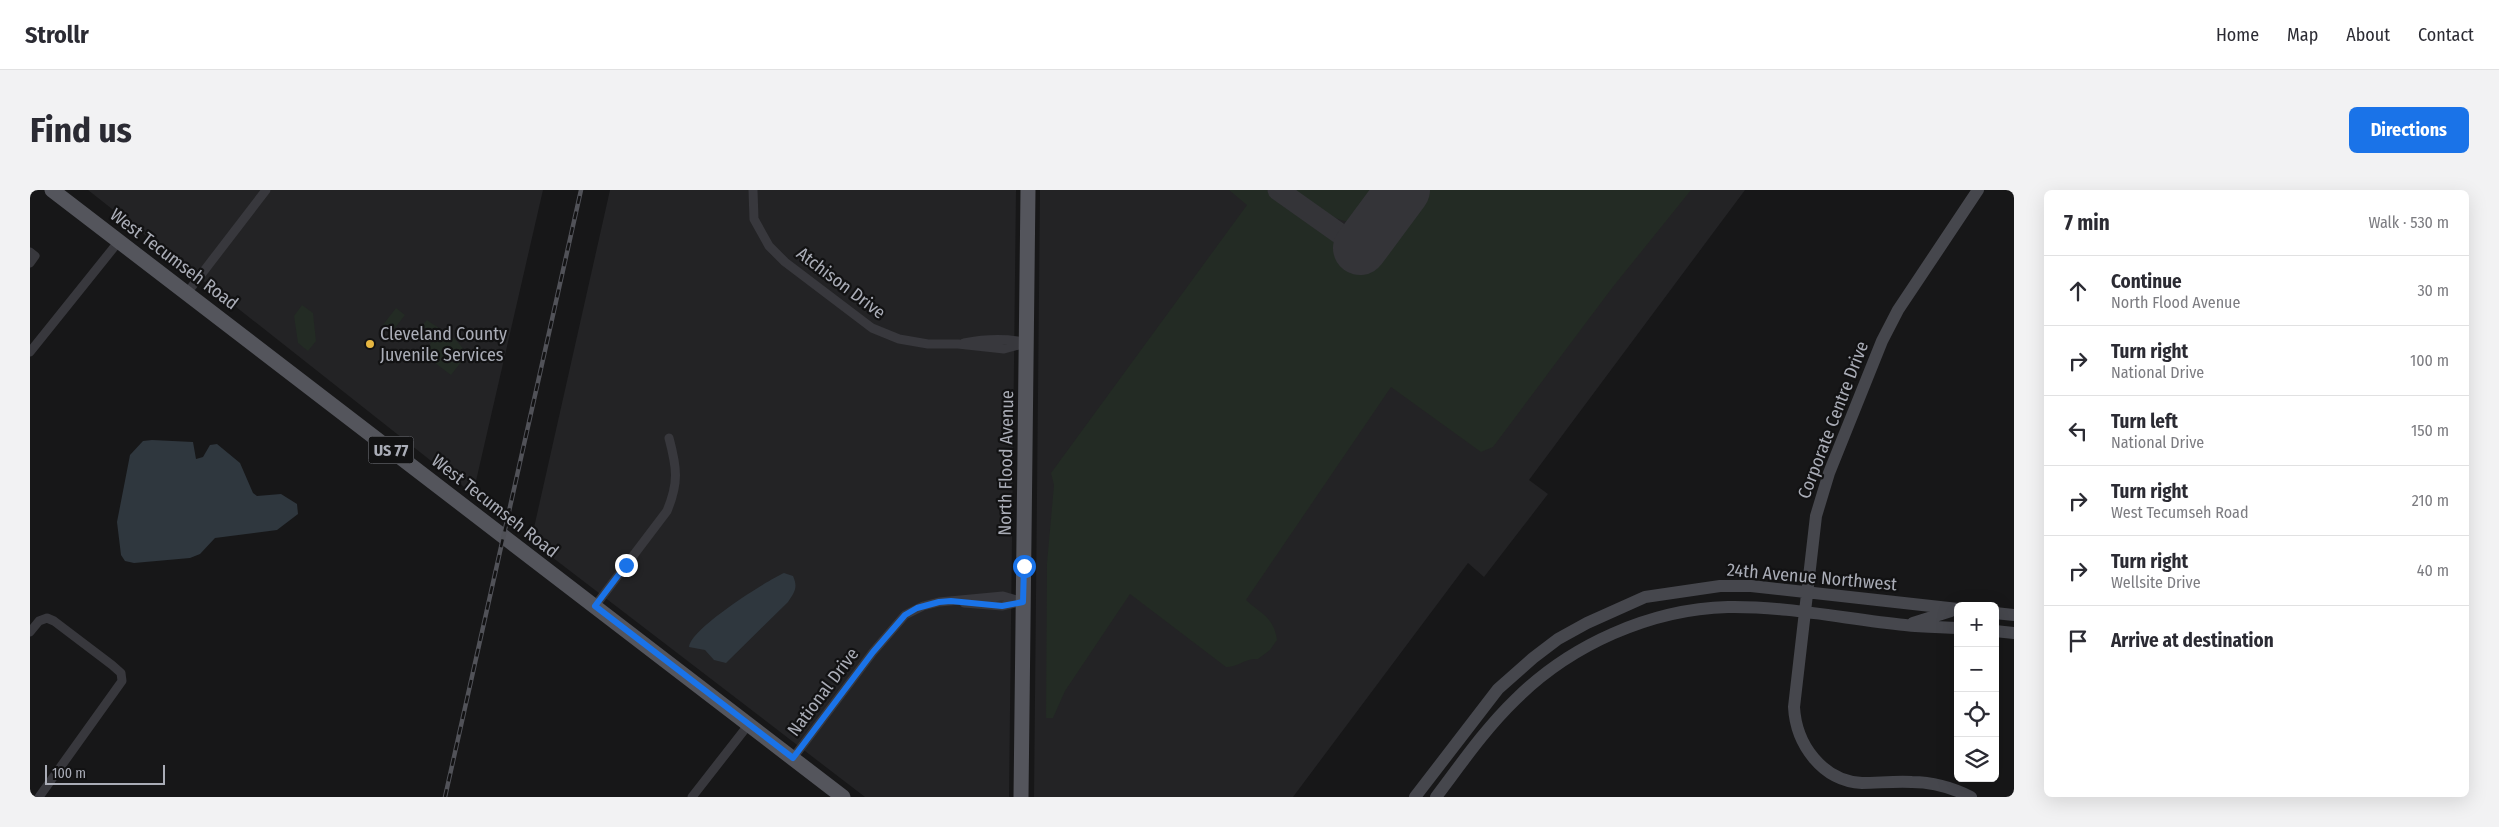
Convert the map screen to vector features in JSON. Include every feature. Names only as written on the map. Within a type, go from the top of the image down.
[{"type":"main road","name":"West Tecumseh Road","points":[[52,190],[843,797]]},
{"type":"main road","name":"North Flood Avenue","points":[[1021,797],[1028,190]]},
{"type":"main road","name":"Corporate Centre Drive","points":[[1971,797],[1946,788],[1913,782],[1861,783],[1847,780],[1827,770],[1811,755],[1798,733],[1794,707],[1816,516],[1829,473],[1882,341],[1898,310],[1926,264],[1978,190]]},
{"type":"main road","name":"24th Avenue Northwest","points":[[1415,797],[1498,689],[1533,658],[1558,639],[1587,623],[1645,597],[1720,586],[1751,586],[1954,609]]},
{"type":"main road","name":"24th Avenue Northwest","points":[[1436,797],[1489,728],[1516,699],[1562,662],[1606,637],[1661,617],[1705,609],[1747,608],[1805,612],[1906,625],[1954,628]]},
{"type":"main road","points":[[1906,625],[1954,610]]},
{"type":"main road","points":[[1999,613],[2014,615]]},
{"type":"main road","points":[[1999,632],[2014,633]]},
{"type":"street","points":[[187,293],[266,190]]},
{"type":"street","name":"Atchison Drive","points":[[753,190],[754,219],[769,246],[785,262],[863,322],[880,332],[899,340],[928,344],[958,344],[985,339],[1009,339],[1026,343]]},
{"type":"street","points":[[30,352],[119,241]]},
{"type":"street","points":[[30,252],[35,256],[30,263]]},
{"type":"street","points":[[595,606],[667,511],[674,493],[677,473],[669,438]]},
{"type":"street","name":"National Drive","points":[[793,758],[900,621],[923,606],[951,601],[1003,596],[1023,602]]},
{"type":"street","points":[[30,632],[38,620],[47,618],[54,621],[112,665],[121,673],[122,681],[41,796]]},
{"type":"street","points":[[692,797],[749,724]]},
{"type":"shaded area","points":[[88,190],[543,190],[473,494],[126,220]]},
{"type":"shaded area","points":[[610,190],[1016,190],[1009,797],[865,797],[531,541]]},
{"type":"shaded area","points":[[1040,190],[1745,190],[1529,480],[1548,494],[1484,577],[1468,563],[1293,797],[1034,797]]},
{"type":"shaded area","points":[[1229,190],[1267,190],[1370,265],[1426,190],[1691,190],[1612,288],[1493,447],[1481,452],[1391,387],[1246,600],[1266,617],[1273,626],[1277,640],[1270,650],[1258,659],[1226,667],[1130,594],[1065,691],[1053,718],[1046,718],[1047,563],[1054,485],[1051,473],[1247,205]]},
{"type":"shaded area","points":[[1294,190],[1380,190],[1356,222],[1331,216]]},
{"type":"shaded area","points":[[302,305],[313,313],[316,341],[308,351],[298,343],[294,316]]},
{"type":"shaded area","points":[[396,308],[405,315],[391,333],[382,326]]},
{"type":"shaded area","points":[[427,320],[456,340],[464,350],[466,356],[451,375],[423,354],[431,343],[417,331]]},
{"type":"shaded area","points":[[143,441],[193,442],[196,459],[203,457],[210,445],[217,444],[240,463],[253,493],[257,496],[281,494],[297,504],[298,514],[277,530],[215,538],[200,554],[190,558],[134,563],[125,561],[121,555],[117,522],[130,455]]},
{"type":"shaded area","points":[[784,573],[793,576],[795,580],[795,589],[788,602],[726,663],[714,660],[705,650],[689,647],[702,629],[730,606]]},
{"type":"taxiway","points":[[1278,190],[1360,248]]},
{"type":"runway","points":[[1360,248],[1403,190]]},
{"type":"railway","points":[[445,797],[581,190]]},
{"type":"place","name":"Cleveland County Juvenile Services","points":[[370,344]]},
{"type":"route","points":[[626,565],[595,606],[793,758],[873,652],[905,615],[917,608],[939,602],[951,601],[984,606],[1002,606],[1023,602],[1024,566]]}]
